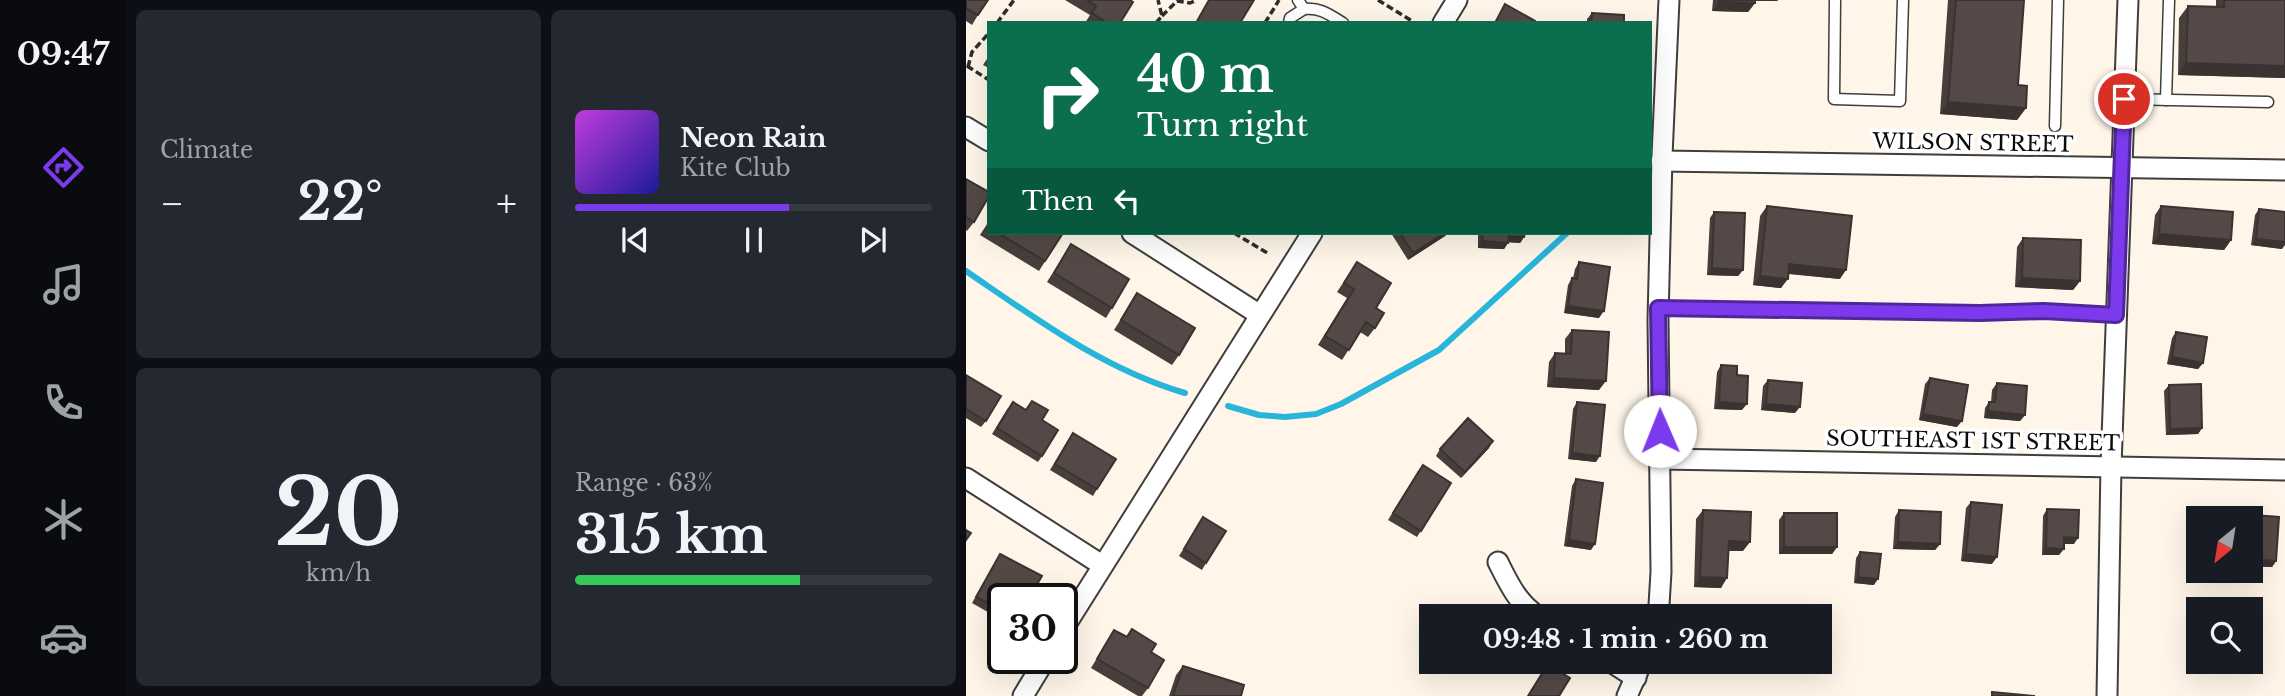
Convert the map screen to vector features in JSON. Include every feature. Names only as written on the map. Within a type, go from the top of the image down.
[{"type":"street","points":[[1444,21],[1457,0]]},
{"type":"street","points":[[1659,604],[1661,459],[1658,157],[1669,0]]},
{"type":"street","points":[[2107,696],[2111,467],[2127,0]]},
{"type":"street","points":[[966,127],[987,140]]},
{"type":"street","name":"WILSON STREET","points":[[1658,157],[2285,170]]},
{"type":"street","points":[[1135,235],[1260,315]]},
{"type":"street","points":[[1078,605],[1311,235]]},
{"type":"street","name":"SOUTHEAST 1ST STREET","points":[[1661,459],[2285,470]]},
{"type":"street","points":[[966,478],[1102,565]]},
{"type":"street","points":[[1498,562],[1513,590],[1524,604]]},
{"type":"street","points":[[1031,693],[1039,674]]},
{"type":"street","points":[[1627,696],[1637,674]]},
{"type":"lane","points":[[1835,0],[1834,99],[1900,101],[1903,0]]},
{"type":"lane","points":[[2054,126],[2058,0]]},
{"type":"lane","points":[[2166,100],[2169,0]]},
{"type":"lane","points":[[1289,21],[1301,4],[1323,11],[1340,21]]},
{"type":"lane","points":[[2124,99],[2268,102]]},
{"type":"lane","points":[[1658,308],[1980,313],[2044,311],[2116,315]]},
{"type":"path","points":[[998,21],[1014,0]]},
{"type":"path","points":[[1158,0],[1162,16]]},
{"type":"path","points":[[1158,21],[1175,1],[1190,3],[1197,0]]},
{"type":"path","points":[[1266,21],[1279,0]]},
{"type":"path","points":[[1378,0],[1412,21]]},
{"type":"path","points":[[966,55],[987,35]]},
{"type":"path","points":[[972,52],[967,66],[987,79]]},
{"type":"path","points":[[1237,235],[1269,254]]},
{"type":"building","points":[[966,0],[988,0],[978,15],[966,8]]},
{"type":"building","points":[[1087,0],[1133,2],[1121,21],[1104,21],[1092,13],[1096,6]]},
{"type":"building","points":[[1209,0],[1254,0],[1241,21],[1197,21]]},
{"type":"building","points":[[1755,0],[1755,3],[1719,2]]},
{"type":"building","points":[[1956,0],[2024,0],[2018,85],[2027,86],[2026,108],[1948,102]]},
{"type":"building","points":[[2224,0],[2285,0],[2285,66],[2186,63],[2188,6],[2224,7]]},
{"type":"building","points":[[1505,4],[1535,21],[1496,21]]},
{"type":"building","points":[[1592,13],[1624,15],[1624,21],[1591,21]]},
{"type":"building","points":[[966,179],[987,191],[987,199],[974,222],[966,217]]},
{"type":"building","points":[[1767,206],[1852,216],[1846,270],[1789,264],[1788,279],[1760,276]]},
{"type":"building","points":[[2161,206],[2233,212],[2231,240],[2159,234]]},
{"type":"building","points":[[2259,209],[2285,212],[2285,242],[2256,239]]},
{"type":"building","points":[[1714,212],[1745,213],[1743,270],[1712,268]]},
{"type":"building","points":[[1001,235],[1062,235],[1045,261]]},
{"type":"building","points":[[1401,235],[1442,235],[1413,253]]},
{"type":"building","points":[[1483,235],[1524,235],[1509,236],[1508,243],[1482,241]]},
{"type":"building","points":[[2023,238],[2081,240],[2080,281],[2022,278]]},
{"type":"building","points":[[1071,244],[1129,279],[1112,308],[1054,273]]},
{"type":"building","points":[[1357,262],[1391,283],[1376,308],[1384,313],[1375,328],[1366,322],[1349,350],[1325,336],[1354,289],[1344,283]]},
{"type":"building","points":[[1579,262],[1610,267],[1604,311],[1568,306],[1572,278],[1577,279]]},
{"type":"building","points":[[1137,293],[1195,328],[1179,355],[1121,320]]},
{"type":"building","points":[[1572,330],[1609,332],[1606,381],[1554,378],[1555,353],[1571,354]]},
{"type":"building","points":[[2176,332],[2207,337],[2203,363],[2172,357]]},
{"type":"building","points":[[1721,365],[1737,366],[1737,375],[1748,376],[1747,404],[1719,402]]},
{"type":"building","points":[[966,375],[1001,396],[986,421],[966,409]]},
{"type":"building","points":[[1930,378],[1968,385],[1962,421],[1923,414]]},
{"type":"building","points":[[1768,380],[1802,383],[1800,407],[1766,404]]},
{"type":"building","points":[[1997,383],[2027,386],[2025,415],[1988,411],[1989,402],[1995,402]]},
{"type":"building","points":[[2201,384],[2202,428],[2170,429],[2169,385]]},
{"type":"building","points":[[1032,401],[1048,410],[1042,420],[1058,430],[1042,456],[997,428],[1013,402],[1026,410]]},
{"type":"building","points":[[1577,402],[1605,405],[1600,456],[1572,453]]},
{"type":"building","points":[[1468,418],[1493,441],[1465,472],[1440,449]]},
{"type":"building","points":[[1073,433],[1116,459],[1097,489],[1055,464]]},
{"type":"building","points":[[1423,465],[1451,483],[1421,531],[1393,513]]},
{"type":"building","points":[[1576,479],[1603,483],[1595,544],[1569,540]]},
{"type":"building","points":[[1971,502],[2002,505],[1997,557],[1966,554]]},
{"type":"building","points":[[2047,509],[2079,510],[2078,538],[2064,537],[2064,549],[2046,548]]},
{"type":"building","points":[[1703,510],[1751,512],[1750,542],[1729,541],[1727,578],[1700,577]]},
{"type":"building","points":[[1899,510],[1941,512],[1940,544],[1898,542]]},
{"type":"building","points":[[1784,513],[1837,513],[1837,547],[1784,547]]},
{"type":"building","points":[[2263,516],[2279,517],[2276,561],[2263,560]]},
{"type":"building","points":[[1203,517],[1226,531],[1206,563],[1184,549]]},
{"type":"building","points":[[1860,552],[1881,554],[1878,579],[1858,577]]},
{"type":"building","points":[[1000,554],[1042,576],[1038,583],[987,583],[987,603],[976,597]]},
{"type":"building","points":[[1132,629],[1156,644],[1151,652],[1164,660],[1148,688],[1097,659],[1114,630],[1127,637]]},
{"type":"building","points":[[1183,666],[1244,685],[1241,696],[1173,696]]},
{"type":"building","points":[[1542,674],[1564,674],[1570,678],[1559,696],[1528,696]]},
{"type":"building","points":[[1992,692],[2035,696],[1992,696]]},
{"type":"waterway","points":[[1228,406],[1259,415],[1285,417],[1316,414],[1341,404],[1439,350],[1565,235]]},
{"type":"waterway","points":[[966,271],[1071,341],[1126,370],[1185,393]]},
{"type":"route","points":[[1660,431],[1658,308],[1980,313],[2044,311],[2116,315],[2124,99]]}]
